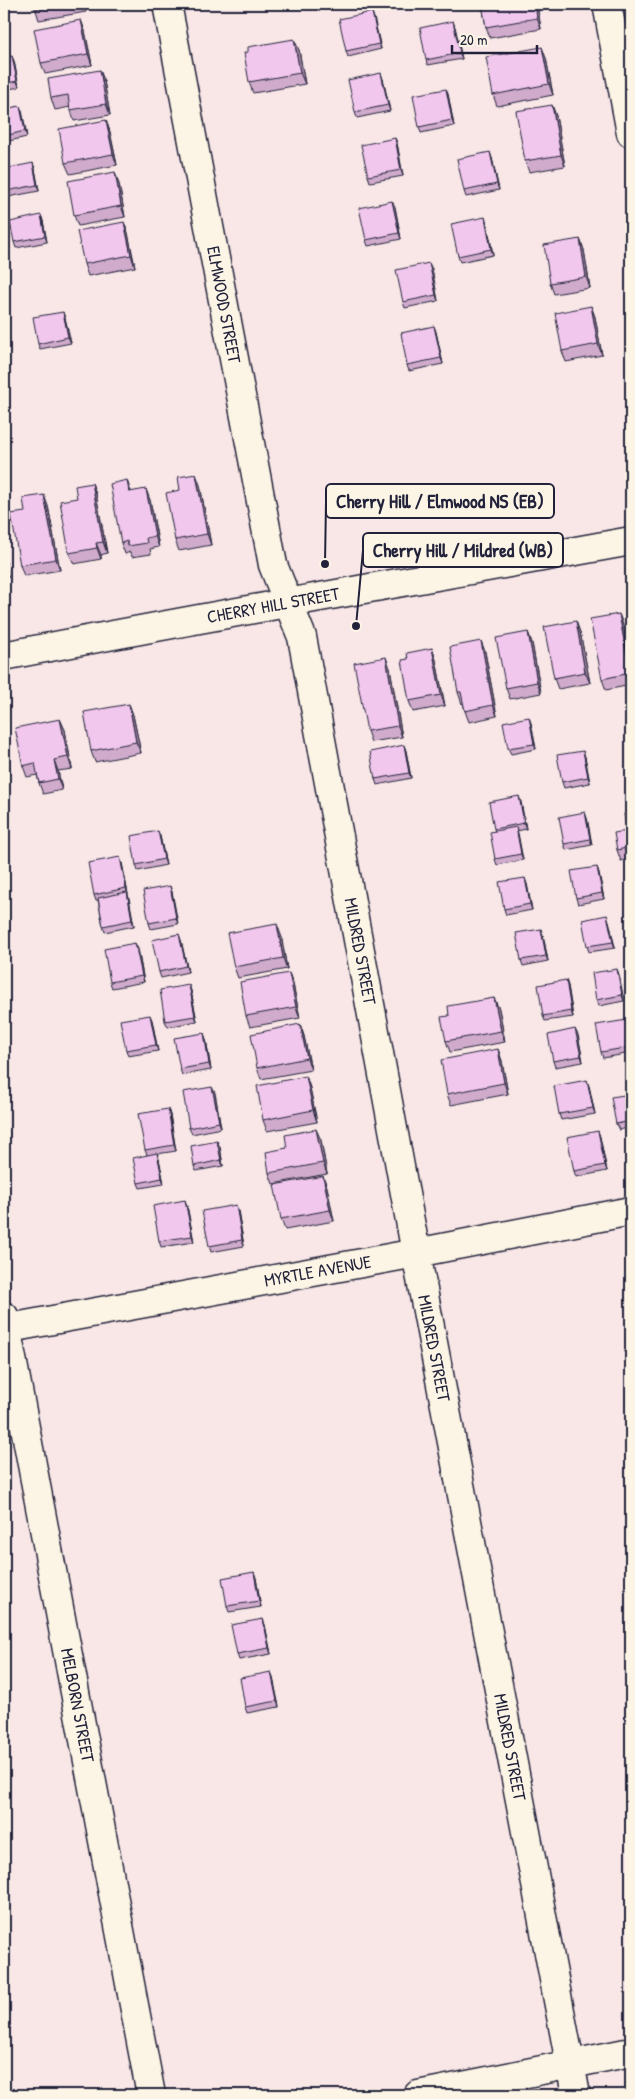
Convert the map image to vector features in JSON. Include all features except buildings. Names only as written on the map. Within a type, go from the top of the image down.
[{"type":"street","name":"ELMWOOD STREET","points":[[167,4],[273,565],[288,603]]},
{"type":"street","points":[[608,4],[631,133]]},
{"type":"street","name":"CHERRY HILL STREET","points":[[4,656],[250,608],[288,603],[631,541]]},
{"type":"street","name":"MILDRED STREET","points":[[288,603],[302,637],[416,1253],[576,2095]]},
{"type":"street","name":"MYRTLE AVENUE","points":[[5,1325],[416,1253],[631,1211]]},
{"type":"street","name":"MELBORN STREET","points":[[5,1325],[151,2095]]},
{"type":"street","points":[[418,2095],[631,2052]]},
{"type":"place","name":"Cherry Hill / Elmwood NS (EB)","points":[[325,564]]},
{"type":"place","name":"Cherry Hill / Mildred (WB)","points":[[356,626]]}]
